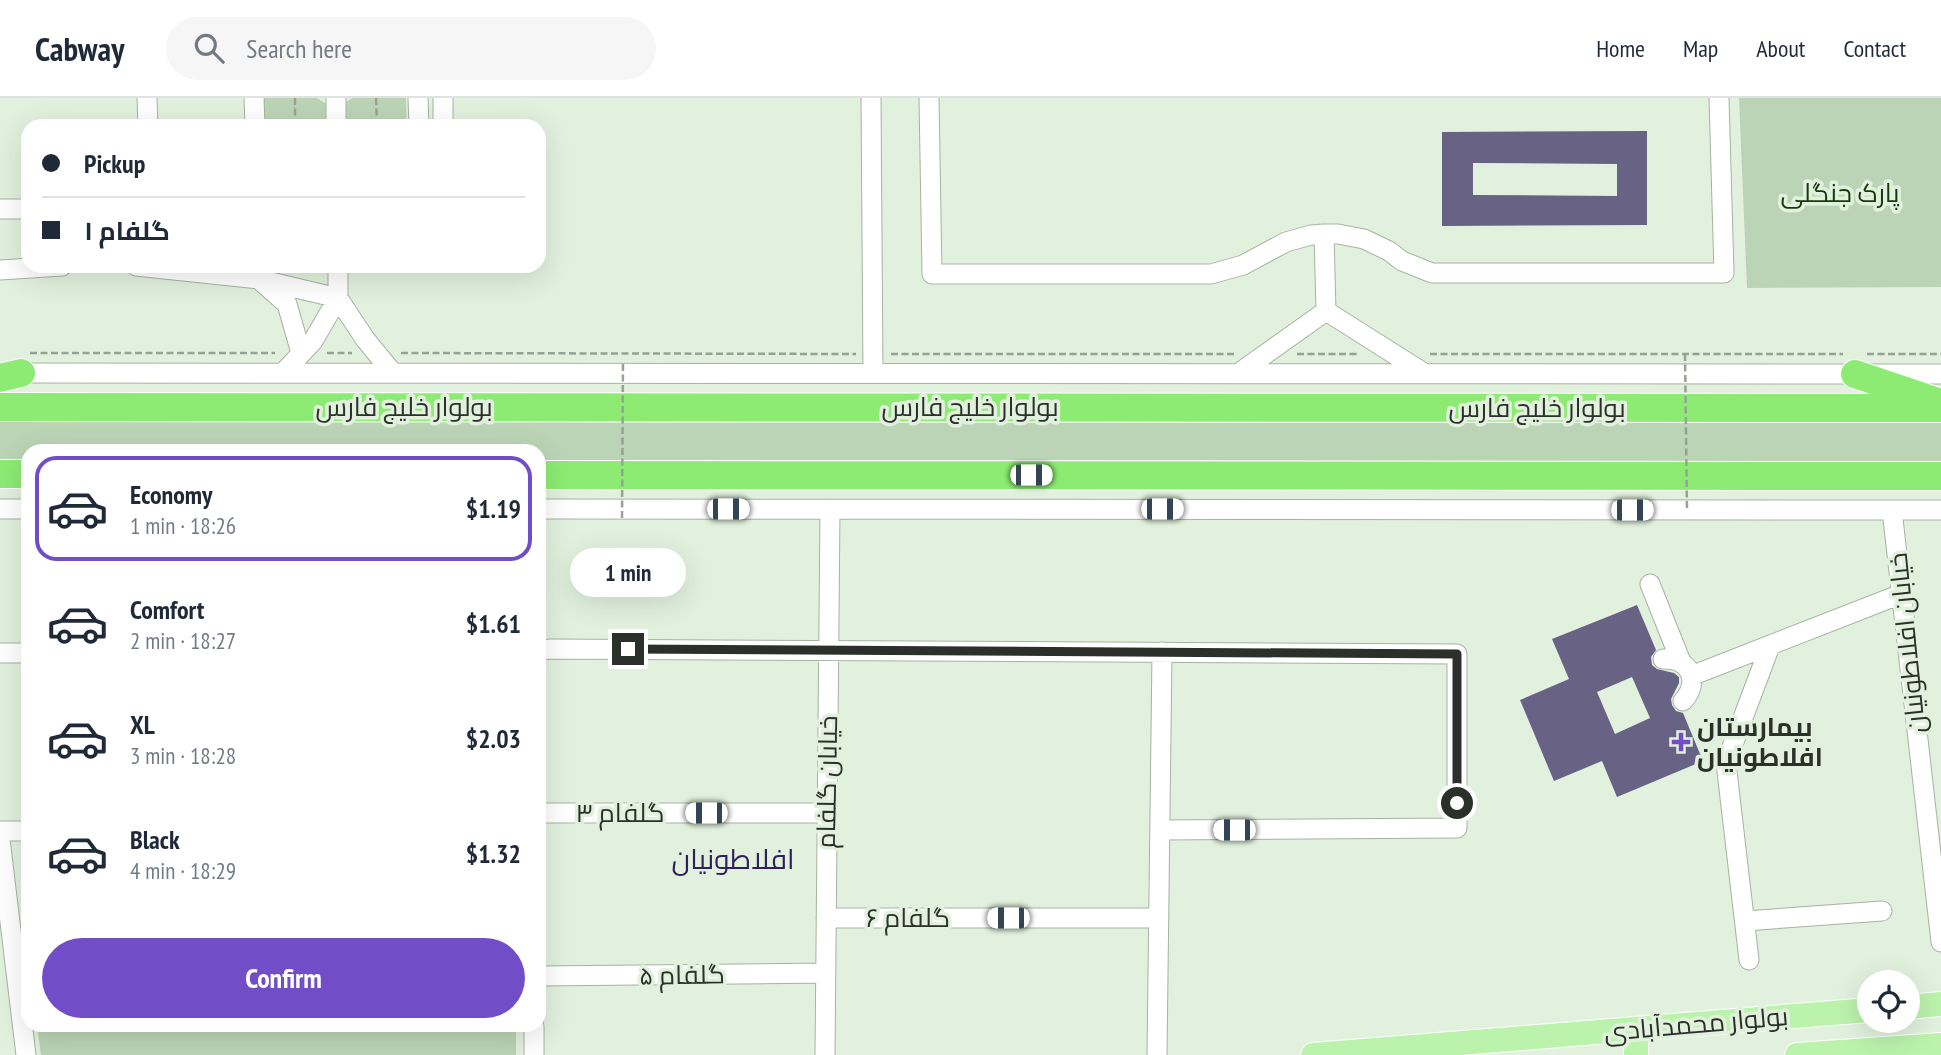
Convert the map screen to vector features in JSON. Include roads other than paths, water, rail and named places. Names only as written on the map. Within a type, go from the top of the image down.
[{"type":"highway","points":[[1854,361],[1941,405]]},
{"type":"highway","name":"بولوار خلیج فارس","points":[[0,407],[1941,405]]},
{"type":"highway","points":[[0,474],[21,474]]},
{"type":"highway","points":[[546,475],[1941,475]]},
{"type":"main road","points":[[1920,1005],[1941,1004]]},
{"type":"main road","name":"بولوار محمدآبادی","points":[[1313,1055],[1857,1011]]},
{"type":"main road","points":[[1636,1029],[1636,1055]]},
{"type":"main road","name":"بولوار محمدآبادی","points":[[1797,1055],[1941,1045]]},
{"type":"street","points":[[147,98],[148,119]]},
{"type":"street","points":[[254,98],[255,119]]},
{"type":"street","points":[[336,98],[336,119]]},
{"type":"street","points":[[418,98],[418,119]]},
{"type":"street","points":[[443,98],[443,119]]},
{"type":"street","points":[[871,98],[873,363]]},
{"type":"street","points":[[929,98],[932,274],[1211,274],[1243,265],[1298,237],[1324,234],[1364,240],[1432,274],[1724,273],[1719,98]]},
{"type":"street","points":[[0,209],[21,209]]},
{"type":"street","points":[[1324,234],[1326,311]]},
{"type":"street","points":[[0,270],[21,269]]},
{"type":"street","points":[[202,273],[258,279],[338,298],[365,339],[393,373]]},
{"type":"street","points":[[283,373],[313,341],[338,298],[338,273]]},
{"type":"street","points":[[258,279],[287,304],[301,353]]},
{"type":"street","points":[[1239,373],[1326,311]]},
{"type":"street","points":[[1326,311],[1424,373]]},
{"type":"street","points":[[10,369],[393,373],[873,363],[1239,373],[1424,373],[1854,361],[1941,374]]},
{"type":"street","points":[[1716,475],[1716,510]]},
{"type":"street","points":[[0,509],[21,509]]},
{"type":"street","points":[[546,509],[1941,510]]},
{"type":"street","name":"خیابان گلفام","points":[[825,1055],[830,509]]},
{"type":"street","name":"خیابان افلاطونیان","points":[[1892,510],[1941,942]]},
{"type":"street","points":[[1650,584],[1678,666],[1692,685],[1683,701]]},
{"type":"street","points":[[1678,666],[1770,646],[1901,594]]},
{"type":"street","points":[[1749,960],[1726,763],[1770,646]]},
{"type":"street","points":[[546,649],[1457,654],[1457,828],[1160,830]]},
{"type":"street","points":[[1157,1055],[1162,652]]},
{"type":"street","points":[[0,653],[21,653]]},
{"type":"street","name":"گلفام ۳","points":[[546,813],[827,813]]},
{"type":"street","points":[[0,831],[21,831]]},
{"type":"street","points":[[0,839],[21,983]]},
{"type":"street","points":[[1745,921],[1882,911]]},
{"type":"street","name":"گلفام ۶","points":[[826,918],[1159,918]]},
{"type":"street","name":"گلفام ۵","points":[[546,976],[826,973]]},
{"type":"street","points":[[25,1032],[26,1055]]},
{"type":"street","points":[[534,1032],[534,1055]]},
{"type":"place","name":"بیمارستان افلاطونیان","points":[[1681,742]]},
{"type":"district","name":"افلاطونیان","points":[[733,859]]},
{"type":"park label","name":"پارک جنگلی","points":[[1840,193]]}]
